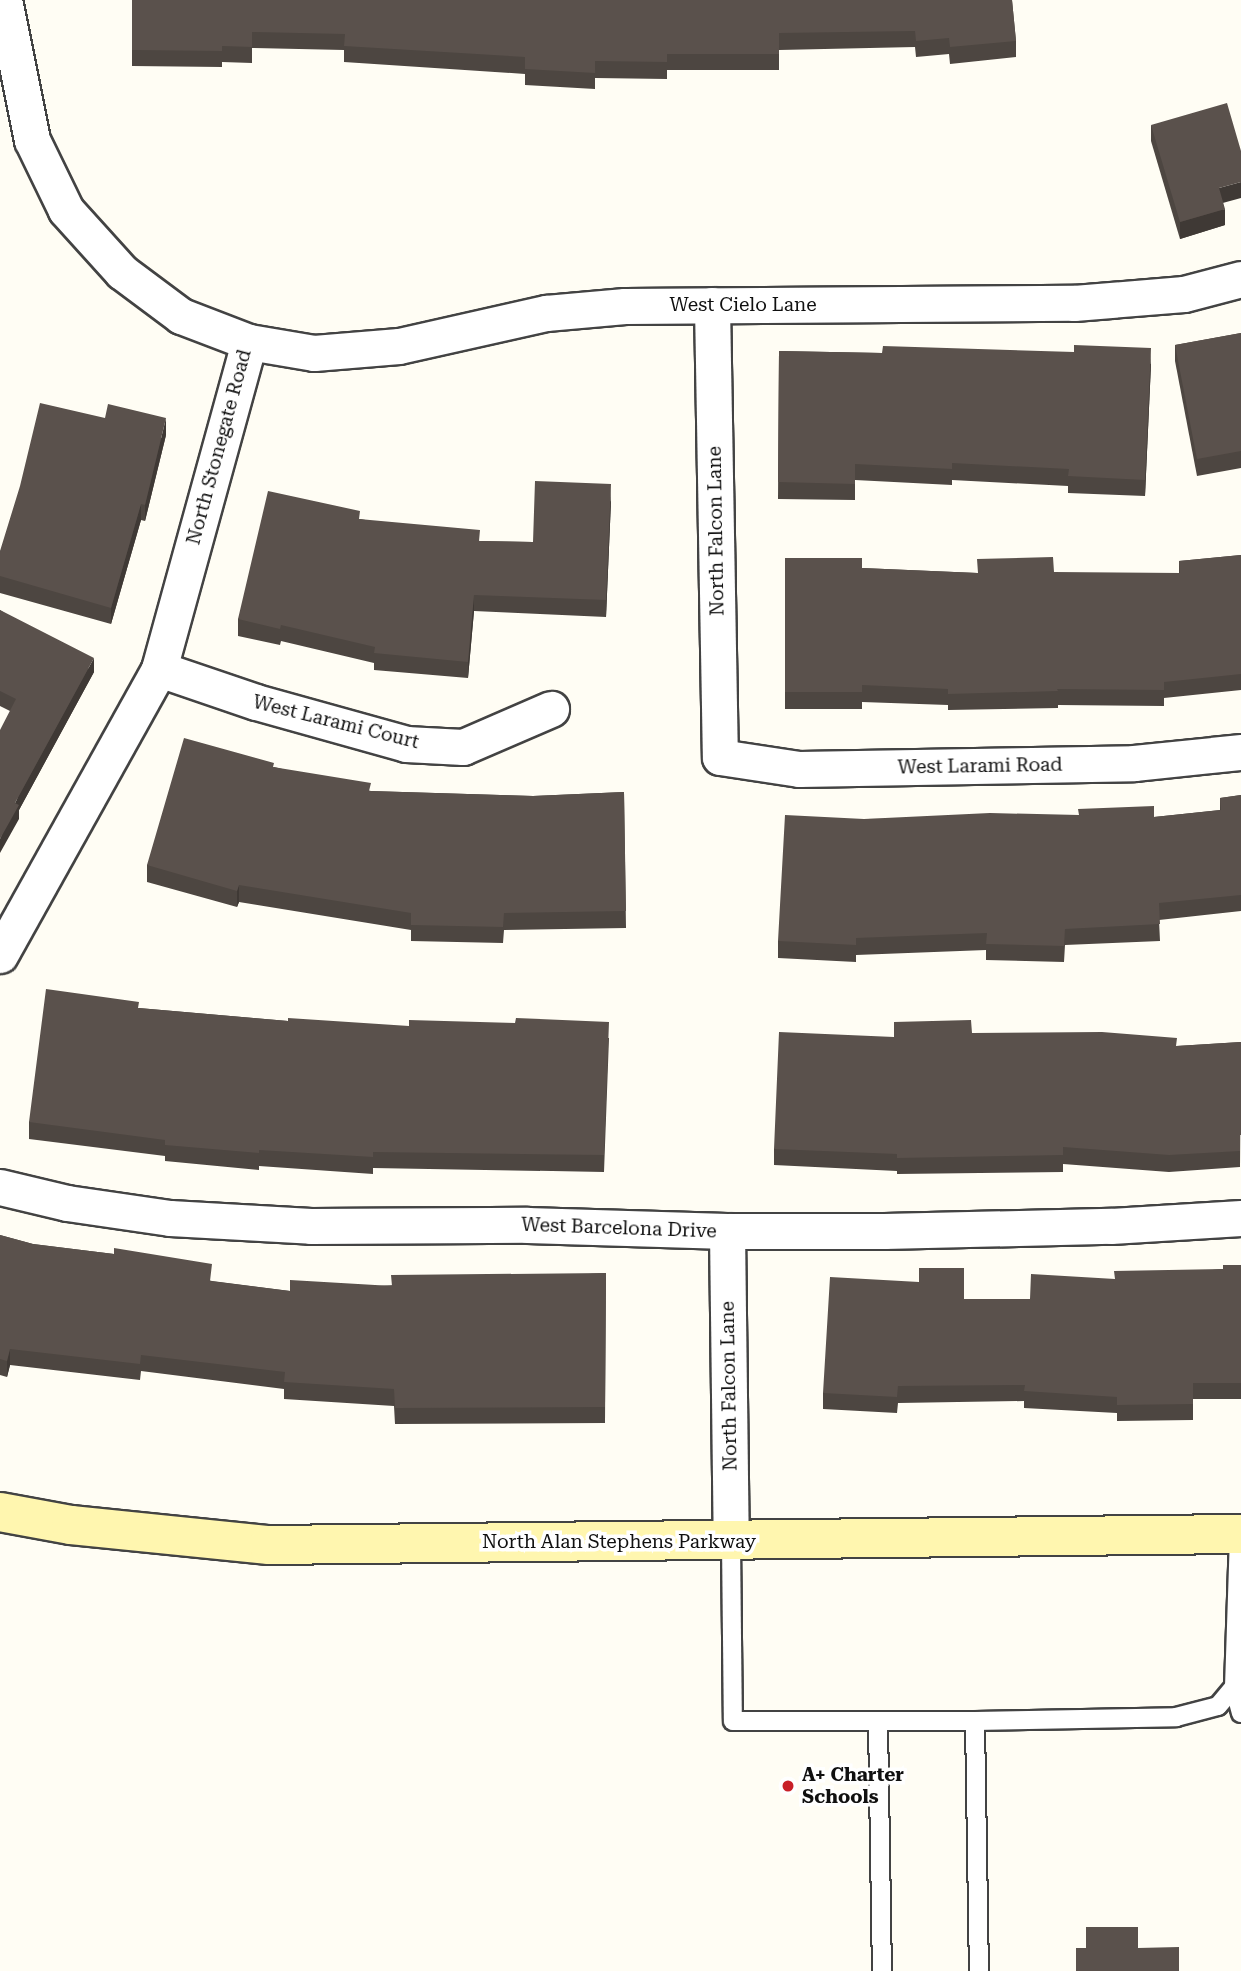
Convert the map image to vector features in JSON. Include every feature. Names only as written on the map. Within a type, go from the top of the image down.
[{"type":"street","name":"North Stonegate Road","points":[[0,955],[159,669],[249,342],[181,316],[122,272],[66,210],[32,140],[4,0]]},
{"type":"street","name":"West Cielo Lane","points":[[249,342],[327,352],[399,346],[546,313],[625,306],[1074,303],[1184,294],[1241,279]]},
{"type":"street","name":"North Falcon Lane","points":[[712,306],[720,757]]},
{"type":"street","name":"West Larami Court","points":[[159,669],[256,702],[406,744],[463,747],[551,709]]},
{"type":"street","name":"West Larami Road","points":[[720,757],[799,769],[1134,763],[1241,752]]},
{"type":"street","name":"West Barcelona Drive","points":[[0,1187],[66,1203],[170,1218],[310,1226],[527,1225],[727,1231],[1071,1227],[1241,1218]]},
{"type":"street","name":"North Falcon Lane","points":[[727,1231],[731,1542]]},
{"type":"street","name":"North Alan Stephens Parkway","points":[[0,1512],[71,1525],[269,1545],[731,1542],[1240,1534]]},
{"type":"lane","points":[[1240,1534],[1234,1687],[1241,1713]]},
{"type":"lane","points":[[731,1542],[733,1721],[975,1721],[1176,1717],[1218,1706],[1234,1687]]},
{"type":"lane","points":[[878,1721],[882,1971]]},
{"type":"lane","points":[[975,1721],[979,1971]]},
{"type":"building","points":[[132,0],[1012,0],[1016,41],[950,47],[949,38],[916,41],[915,31],[779,33],[779,54],[667,54],[667,62],[595,61],[595,73],[525,69],[525,57],[344,46],[345,34],[252,32],[252,47],[222,46],[222,51],[132,50]]},
{"type":"building","points":[[1227,103],[1241,151],[1241,182],[1219,188],[1225,209],[1180,222],[1151,125]]},
{"type":"building","points":[[1241,333],[1241,451],[1197,459],[1175,345]]},
{"type":"building","points":[[1074,345],[1151,348],[1145,480],[1068,476],[1069,469],[952,463],[952,469],[855,464],[855,484],[778,482],[779,351],[882,353],[883,346],[1074,352]]},
{"type":"building","points":[[40,403],[105,418],[108,404],[166,418],[145,505],[141,504],[111,608],[0,576],[0,551],[20,486]]},
{"type":"building","points":[[535,481],[611,484],[606,600],[474,595],[468,662],[374,653],[375,647],[281,625],[280,629],[238,619],[268,491],[360,511],[359,519],[480,530],[479,541],[533,542]]},
{"type":"building","points":[[1241,555],[1241,674],[1164,682],[1164,690],[1057,689],[1058,691],[948,694],[948,689],[862,685],[862,692],[785,692],[785,558],[862,558],[862,568],[978,573],[977,559],[1053,557],[1054,572],[1180,573],[1179,561]]},
{"type":"building","points":[[0,610],[94,658],[15,803],[19,805],[0,839],[0,730],[16,699],[0,691]]},
{"type":"building","points":[[184,738],[274,763],[273,767],[371,783],[369,791],[533,796],[624,792],[626,911],[504,913],[503,927],[411,925],[411,913],[239,885],[237,891],[147,865]]},
{"type":"building","points":[[1241,795],[1241,895],[1159,903],[1160,924],[1065,929],[1064,946],[986,944],[987,933],[856,938],[856,945],[778,941],[785,815],[864,819],[990,813],[1079,815],[1078,809],[1154,806],[1154,817],[1221,810],[1220,798]]},
{"type":"building","points":[[46,989],[139,1002],[138,1008],[288,1021],[288,1018],[409,1026],[409,1020],[515,1023],[516,1018],[609,1022],[604,1155],[373,1152],[373,1157],[259,1150],[259,1153],[165,1145],[165,1140],[29,1122]]},
{"type":"building","points":[[971,1020],[972,1033],[1102,1032],[1177,1038],[1176,1046],[1241,1042],[1240,1151],[1169,1155],[1063,1147],[1063,1155],[897,1158],[897,1154],[774,1149],[779,1032],[894,1037],[894,1022]]},
{"type":"building","points":[[0,1235],[33,1244],[114,1254],[114,1248],[212,1264],[210,1281],[290,1291],[290,1280],[392,1286],[391,1275],[606,1273],[605,1407],[395,1408],[394,1389],[284,1382],[285,1372],[141,1355],[140,1364],[10,1349],[7,1361],[0,1359]]},
{"type":"building","points":[[1223,1265],[1241,1265],[1241,1383],[1193,1383],[1193,1404],[1117,1405],[1117,1397],[1024,1391],[1025,1385],[898,1386],[897,1397],[823,1393],[830,1277],[919,1282],[919,1268],[964,1268],[964,1299],[1030,1299],[1031,1274],[1115,1279],[1114,1271],[1223,1269]]},
{"type":"building","points":[[1086,1927],[1138,1927],[1138,1948],[1179,1947],[1179,1971],[1076,1971],[1076,1948],[1086,1948]]},
{"type":"place","name":"A+ Charter Schools","points":[[788,1786]]}]
